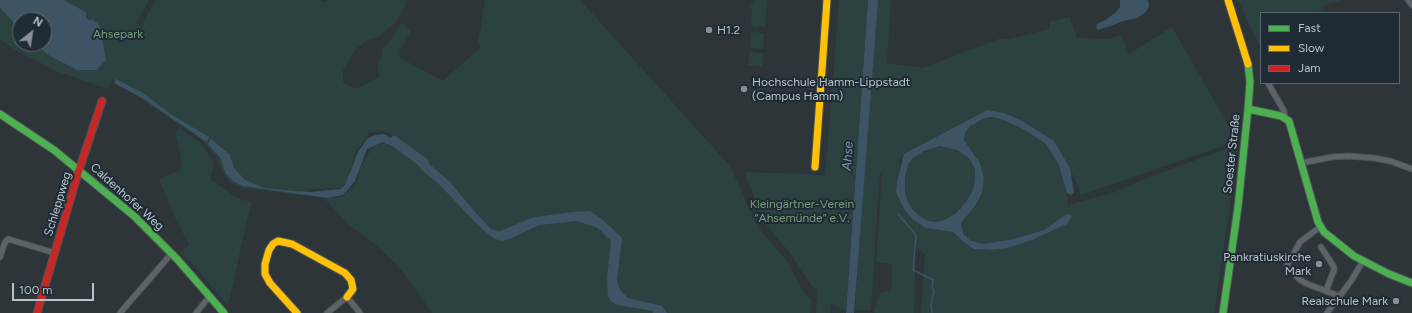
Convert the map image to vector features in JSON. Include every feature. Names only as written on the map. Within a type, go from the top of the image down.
[{"type":"street","points":[[815,167],[827,0]]},
{"type":"street","name":"Soester Straße","points":[[1223,313],[1238,207],[1250,82],[1247,60],[1228,0]]},
{"type":"street","points":[[1408,0],[1412,5]]},
{"type":"street","points":[[1269,84],[1284,111],[1285,117],[1289,121],[1320,227],[1330,237],[1363,261],[1389,274],[1412,283]]},
{"type":"street","name":"Schleppweg","points":[[37,313],[79,170],[102,101]]},
{"type":"street","points":[[1248,109],[1285,117]]},
{"type":"street","name":"Caldenhofer Weg","points":[[0,114],[54,150],[134,216],[172,253],[224,313]]},
{"type":"street","points":[[1301,163],[1332,157],[1349,156],[1390,161],[1412,169]]},
{"type":"street","points":[[1320,227],[1300,242],[1287,265],[1295,275],[1305,283],[1338,296]]},
{"type":"street","points":[[0,257],[4,242],[8,239],[55,253]]},
{"type":"street","points":[[296,313],[264,274],[264,268],[269,250],[275,242],[278,241],[292,244],[346,273],[351,280],[353,289],[347,297],[327,313]]},
{"type":"street","points":[[1321,247],[1334,267],[1326,290]]},
{"type":"street","points":[[120,313],[172,253]]},
{"type":"street","points":[[1327,313],[1338,296],[1351,281],[1363,261]]},
{"type":"street","points":[[196,313],[210,296]]},
{"type":"street","points":[[347,297],[360,313]]},
{"type":"green space","name":"Ahsepark","points":[[64,0],[149,0],[136,24],[141,27],[156,0],[319,0],[324,3],[328,0],[408,0],[396,22],[377,38],[367,40],[355,50],[343,70],[343,82],[355,89],[380,77],[377,67],[382,54],[382,49],[388,44],[402,22],[411,32],[399,52],[400,58],[443,81],[481,47],[478,43],[485,0],[580,0],[730,166],[760,230],[787,261],[804,293],[811,300],[810,313],[432,313],[397,265],[376,245],[348,224],[325,199],[342,197],[357,184],[360,168],[373,146],[385,143],[401,152],[406,145],[401,140],[383,131],[370,132],[356,152],[347,181],[341,188],[309,189],[307,196],[242,188],[228,181],[216,157],[203,141],[113,79],[108,89],[56,71],[20,52],[44,52],[77,70],[100,26],[86,18],[86,12]]},
{"type":"green space","points":[[754,0],[767,0],[765,27],[758,25],[758,27],[751,26],[752,9],[748,8]]},
{"type":"green space","name":"Kleingärtner-Verein “Ahsemünde” e.V.","points":[[839,0],[868,0],[846,309],[842,309],[831,303],[830,313],[816,313],[817,290],[811,285],[790,253],[765,223],[744,172],[811,174],[825,176]]},
{"type":"green space","points":[[877,0],[891,0],[887,63],[923,68],[999,39],[1010,39],[1049,29],[1051,21],[1070,17],[1077,38],[1108,39],[1121,35],[1129,54],[1172,27],[1237,141],[1081,195],[1070,168],[1054,141],[1021,120],[1004,113],[987,110],[899,158],[900,166],[897,181],[912,219],[917,223],[926,228],[953,232],[974,249],[991,250],[1008,248],[1032,240],[1067,224],[1065,216],[1044,230],[1014,239],[983,244],[971,241],[962,234],[961,223],[975,206],[982,169],[976,156],[964,140],[965,133],[970,126],[985,118],[992,117],[1001,119],[1023,129],[1046,144],[1058,163],[1067,193],[1068,205],[1116,192],[1147,178],[1234,146],[1237,148],[1233,184],[1214,313],[921,313],[925,254],[916,247],[914,313],[875,313],[874,311],[881,292],[891,291],[892,279],[892,264],[876,262],[882,171],[880,173],[871,310],[855,310],[868,102]]},
{"type":"green space","points":[[1238,0],[1342,0],[1327,4],[1318,12],[1260,12],[1260,47]]},
{"type":"green space","points":[[0,8],[12,21],[12,48],[0,39]]},
{"type":"green space","points":[[751,32],[764,33],[763,49],[750,48]]},
{"type":"green space","points":[[749,52],[763,53],[762,66],[748,65]]},
{"type":"green space","points":[[179,128],[202,144],[214,164],[210,179],[237,198],[251,202],[228,306],[191,262],[180,253],[189,245],[174,215],[159,179],[179,171],[182,164],[176,133]]},
{"type":"green space","points":[[940,146],[957,150],[969,158],[975,170],[975,180],[973,190],[966,202],[955,214],[937,222],[928,221],[912,209],[907,200],[905,178],[908,165],[913,158],[924,151]]},
{"type":"water","points":[[0,0],[64,0],[86,12],[86,18],[90,21],[92,19],[100,26],[106,60],[96,70],[77,70],[44,52],[52,52],[52,12],[12,12],[12,21],[0,8]]},
{"type":"water","points":[[868,0],[878,0],[854,313],[846,313]]},
{"type":"water","points":[[1120,0],[1148,0],[1149,6],[1146,12],[1137,18],[1097,30],[1097,24],[1107,19],[1120,7]]},
{"type":"water","points":[[116,79],[143,93],[172,115],[209,137],[207,142],[142,98],[114,83]]},
{"type":"water","points":[[987,110],[1004,113],[1021,120],[1054,141],[1070,168],[1074,192],[1071,195],[1067,193],[1058,163],[1046,144],[1023,129],[1001,119],[992,117],[985,118],[970,126],[965,133],[964,140],[980,163],[984,178],[982,193],[975,206],[961,223],[963,234],[971,241],[983,244],[1014,239],[1044,230],[1067,214],[1072,216],[1067,224],[1032,240],[1008,248],[991,250],[974,249],[953,232],[926,228],[912,219],[904,209],[896,192],[897,181],[904,154]],"holes":[[[940,146],[957,150],[969,158],[975,170],[973,190],[966,202],[955,214],[937,222],[928,221],[912,209],[907,200],[905,178],[908,165],[913,158],[924,151]]]},
{"type":"water","points":[[384,134],[405,146],[402,151],[383,142],[367,149],[355,181],[343,195],[327,198],[243,186],[233,181],[226,174],[221,159],[208,144],[211,139],[230,155],[234,168],[245,180],[264,188],[310,192],[340,189],[345,185],[358,152],[367,139],[375,135]]},
{"type":"water","points":[[415,152],[449,181],[491,229],[500,231],[534,217],[590,211],[602,219],[622,238],[617,280],[620,290],[628,298],[662,306],[667,313],[653,313],[653,311],[617,305],[611,301],[608,297],[607,278],[611,241],[598,228],[577,221],[539,225],[510,239],[502,241],[495,239],[482,229],[441,186],[425,173],[412,158]]},
{"type":"waterway","points":[[394,141],[424,163]]},
{"type":"waterway","points":[[898,214],[916,235],[913,270],[933,280],[932,286],[934,292],[931,304],[932,313]]},
{"type":"traffic: fast","points":[[1223,313],[1238,207],[1248,109],[1250,82],[1248,64]]},
{"type":"traffic: fast","points":[[1248,109],[1281,116],[1289,121],[1318,222],[1324,232],[1354,256],[1389,274],[1412,283]]},
{"type":"traffic: fast","points":[[0,114],[54,150],[134,216],[177,259],[224,313]]},
{"type":"traffic: slow","points":[[815,167],[827,0]]},
{"type":"traffic: slow","points":[[1228,0],[1248,64]]},
{"type":"traffic: slow","points":[[297,313],[270,283],[265,274],[265,264],[269,250],[273,244],[278,241],[292,244],[345,273],[351,280],[353,289],[347,297]]},
{"type":"traffic: jam","points":[[37,313],[79,170],[102,101]]},
{"type":"place","name":"H1.2","points":[[709,30]]},
{"type":"place","name":"Hochschule Hamm-Lippstadt (Campus Hamm)","points":[[744,89]]},
{"type":"place","name":"Pankratiuskirche Mark","points":[[1319,264]]},
{"type":"place","name":"Realschule Mark","points":[[1396,301]]},
{"type":"water label","name":"Ahse","points":[[848,156]]}]
